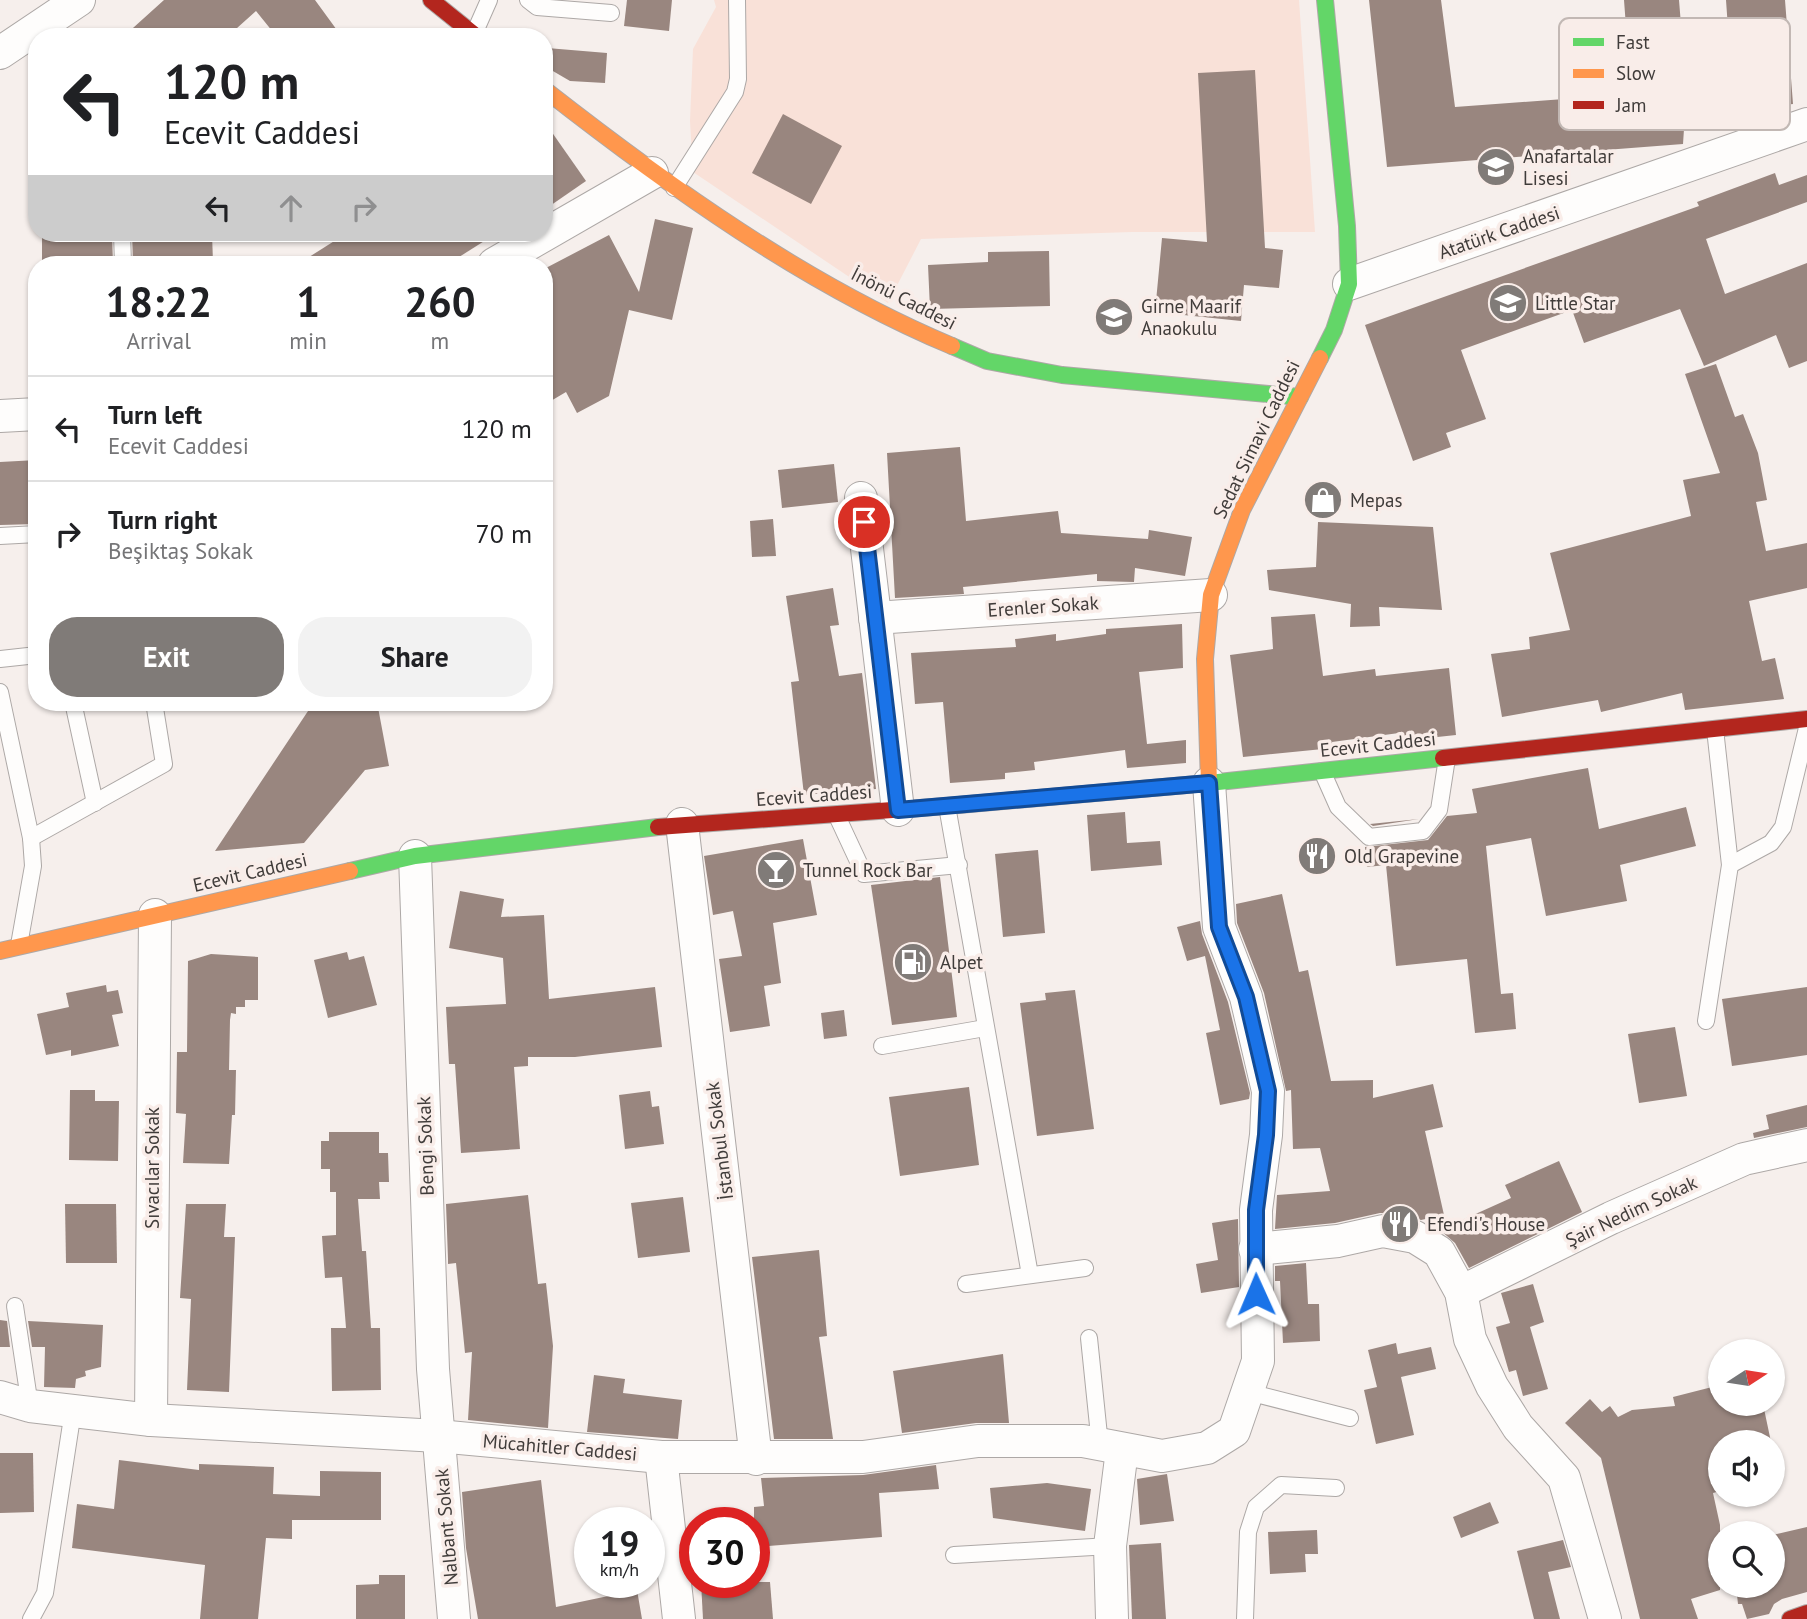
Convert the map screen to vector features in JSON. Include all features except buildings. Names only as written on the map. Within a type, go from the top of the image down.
[{"type":"main road","points":[[431,0],[465,28]]},
{"type":"main road","points":[[1325,0],[1347,226],[1349,284]]},
{"type":"main road","name":"İnönü Caddesi","points":[[553,96],[663,181],[801,267],[913,330],[987,361],[1062,375],[1300,397]]},
{"type":"main road","name":"Sedat Simavi Caddesi","points":[[1209,783],[1205,659],[1211,595],[1242,510],[1334,330],[1349,284]]},
{"type":"main road","name":"Ecevit Caddesi","points":[[0,951],[415,856],[681,824],[837,816],[1209,783],[1807,719]]},
{"type":"main road","points":[[1790,1619],[1807,1613]]},
{"type":"street","points":[[36,28],[79,0]]},
{"type":"street","points":[[0,52],[28,34]]},
{"type":"street","name":"Atatürk Caddesi","points":[[1790,130],[1807,124]]},
{"type":"street","name":"Atatürk Caddesi","points":[[1349,284],[1790,130]]},
{"type":"street","points":[[553,235],[663,181]]},
{"type":"street","points":[[510,256],[539,242]]},
{"type":"street","points":[[0,416],[28,414]]},
{"type":"street","points":[[861,498],[898,810]]},
{"type":"street","name":"Erenler Sokak","points":[[875,618],[1211,595]]},
{"type":"street","name":"Mücahitler Caddesi","points":[[0,1397],[30,1406],[151,1420],[438,1436],[661,1457],[863,1457],[978,1441],[1083,1441],[1162,1456],[1207,1448],[1234,1431],[1258,1361],[1256,1210],[1266,1135],[1268,1091],[1246,997],[1219,927],[1209,783]]},
{"type":"street","name":"İstanbul Sokak","points":[[681,824],[756,1459]]},
{"type":"street","name":"Bengi Sokak","points":[[415,856],[438,1436]]},
{"type":"street","name":"Sıvacılar Sokak","points":[[151,1420],[155,915]]},
{"type":"street","name":"Şair Nedim Sokak","points":[[1461,1292],[1611,1218],[1744,1159],[1807,1145]]},
{"type":"street","points":[[1255,1249],[1338,1241],[1382,1231],[1415,1237],[1439,1252],[1461,1292],[1470,1339],[1492,1386],[1518,1427],[1564,1478],[1605,1619]]},
{"type":"street","name":"Nalbant Sokak","points":[[438,1436],[454,1619]]},
{"type":"street","points":[[1111,1448],[1112,1619]]},
{"type":"street","points":[[661,1457],[679,1619]]},
{"type":"lane","points":[[478,28],[489,0]]},
{"type":"lane","points":[[528,0],[537,7],[611,13]]},
{"type":"lane","points":[[663,181],[735,92],[738,79],[737,0]]},
{"type":"lane","points":[[0,536],[28,534]]},
{"type":"lane","points":[[0,659],[28,656]]},
{"type":"lane","points":[[0,692],[31,838],[33,866],[18,947]]},
{"type":"lane","points":[[75,711],[95,803]]},
{"type":"lane","points":[[31,838],[164,764],[155,711]]},
{"type":"lane","points":[[1706,1021],[1730,865],[1715,729]]},
{"type":"lane","points":[[1730,865],[1771,843],[1783,827],[1807,729]]},
{"type":"lane","points":[[1322,771],[1338,807],[1368,837],[1423,831],[1439,810],[1447,758]]},
{"type":"lane","points":[[947,806],[1030,1275]]},
{"type":"lane","points":[[837,816],[864,874],[959,865]]},
{"type":"lane","points":[[882,1046],[985,1028]]},
{"type":"lane","points":[[965,1284],[1085,1268]]},
{"type":"lane","points":[[15,1306],[30,1406]]},
{"type":"lane","points":[[1089,1338],[1111,1448]]},
{"type":"lane","points":[[1248,1392],[1350,1418]]},
{"type":"lane","points":[[31,1619],[45,1593],[73,1411]]},
{"type":"lane","points":[[1245,1619],[1248,1532],[1256,1507],[1281,1485],[1336,1488]]},
{"type":"lane","points":[[954,1555],[1110,1546]]},
{"type":"shaded area","points":[[714,0],[1299,0],[1315,232],[1132,232],[921,239],[888,303],[693,172],[690,121],[693,49],[716,7]]},
{"type":"traffic: fast","points":[[1320,358],[1334,330],[1349,284],[1347,226],[1325,0]]},
{"type":"traffic: fast","points":[[952,346],[987,361],[1062,375],[1300,397]]},
{"type":"traffic: fast","points":[[947,806],[1209,783],[1443,758]]},
{"type":"traffic: fast","points":[[350,871],[415,856],[658,827]]},
{"type":"traffic: slow","points":[[553,96],[689,197],[791,263],[844,294],[952,346]]},
{"type":"traffic: slow","points":[[1209,783],[1205,659],[1211,595],[1242,510],[1320,358]]},
{"type":"traffic: slow","points":[[0,951],[350,871]]},
{"type":"traffic: jam","points":[[431,0],[466,28]]},
{"type":"traffic: jam","points":[[1443,758],[1807,719]]},
{"type":"traffic: jam","points":[[658,827],[947,806]]},
{"type":"traffic: jam","points":[[1790,1619],[1807,1613]]},
{"type":"place","name":"Anafartalar Lisesi","points":[[1496,167]]},
{"type":"place","name":"Little Star","points":[[1508,303]]},
{"type":"place","name":"Girne Maarif Anaokulu","points":[[1114,317]]},
{"type":"place","name":"Mepas","points":[[1323,500]]},
{"type":"place","name":"Old Grapevine","points":[[1317,856]]},
{"type":"place","name":"Tunnel Rock Bar","points":[[776,870]]},
{"type":"place","name":"Alpet","points":[[913,962]]},
{"type":"place","name":"Efendi's House","points":[[1400,1224]]},
{"type":"route","points":[[864,522],[898,810],[1209,783],[1219,927],[1246,997],[1268,1091],[1266,1135],[1256,1210],[1256,1294]]}]
